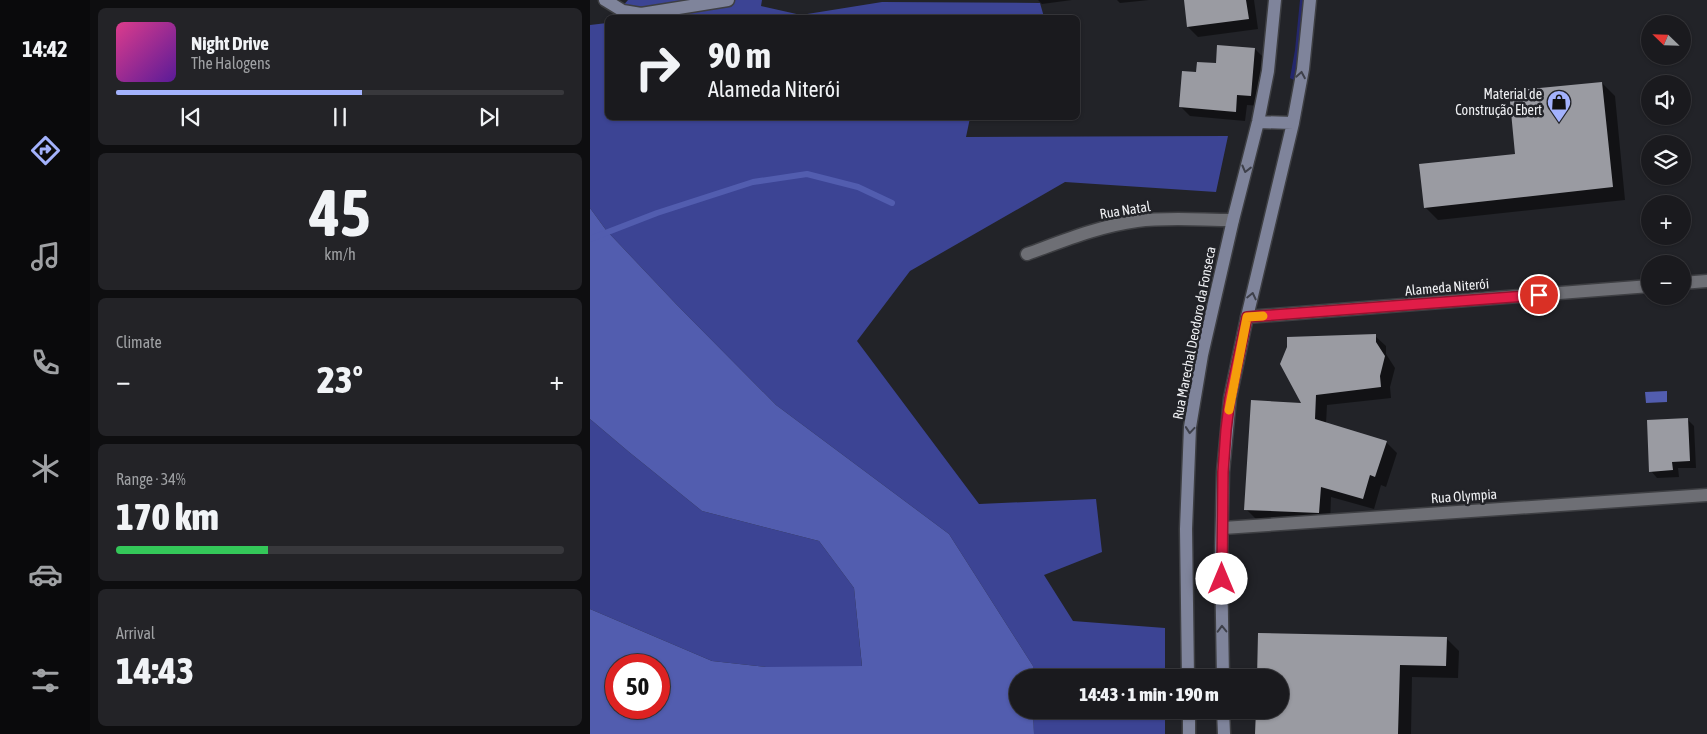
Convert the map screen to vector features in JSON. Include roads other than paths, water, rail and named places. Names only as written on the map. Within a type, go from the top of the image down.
[{"type":"main road","points":[[605,0],[623,11],[641,14],[728,0]]},
{"type":"main road","name":"Rua Marechal Deodoro da Fonseca","points":[[1188,669],[1186,529],[1190,428],[1202,355],[1258,122],[1268,71],[1275,0]]},
{"type":"main road","points":[[1223,669],[1221,559],[1223,472],[1228,413],[1247,317],[1293,123],[1302,69],[1310,0]]},
{"type":"main road","points":[[1258,122],[1293,123]]},
{"type":"main road","points":[[1189,719],[1189,734]]},
{"type":"main road","points":[[1224,719],[1224,734]]},
{"type":"street","name":"Rua Natal","points":[[1026,254],[1097,229],[1137,221],[1173,219],[1233,220]]},
{"type":"street","points":[[1691,282],[1707,281]]},
{"type":"street","name":"Alameda Niterói","points":[[1247,317],[1641,287]]},
{"type":"street","name":"Rua Olympia","points":[[1223,528],[1707,495]]},
{"type":"water","points":[[590,208],[606,230],[776,405],[949,534],[1033,666],[1033,669],[1009,669],[1009,719],[1033,719],[1034,734],[590,734],[590,609],[712,661],[766,667],[862,666],[854,588],[819,541],[702,511],[590,419]]},
{"type":"water","points":[[1667,391],[1667,402],[1646,403],[1645,392]]},
{"type":"waterway","points":[[590,239],[657,213],[753,182],[807,174],[858,187],[892,203]]},
{"type":"place","name":"Material de Construção Ebert","points":[[1559,123]]}]
